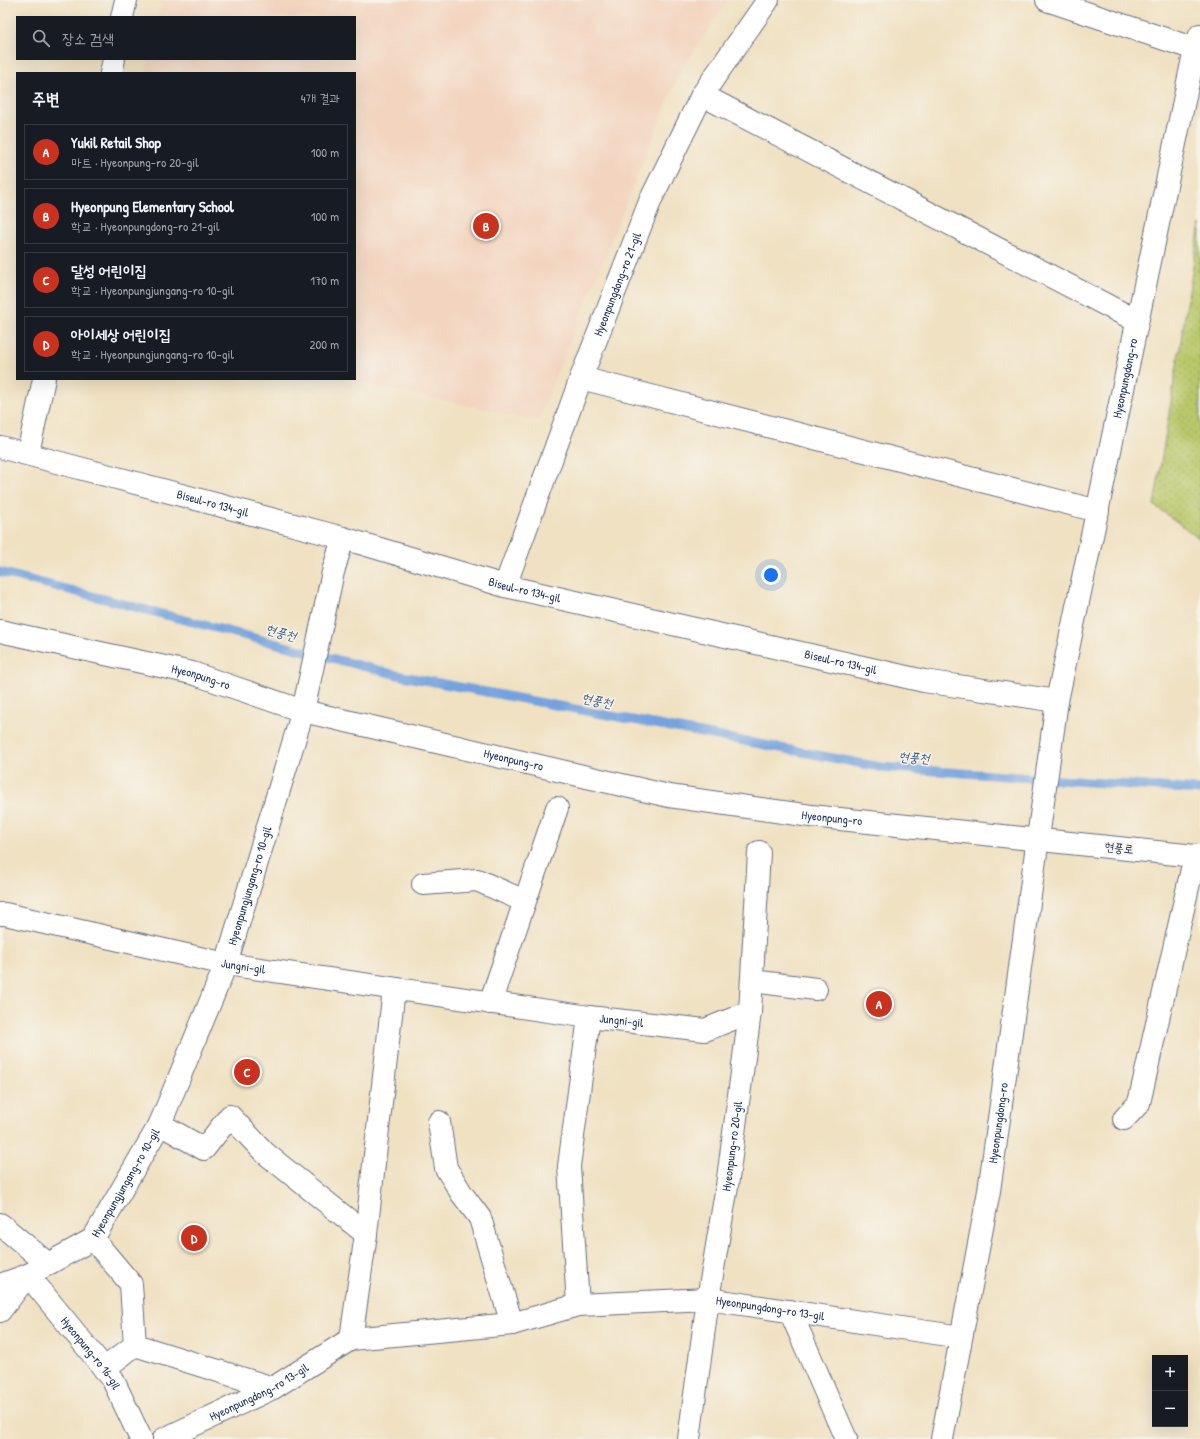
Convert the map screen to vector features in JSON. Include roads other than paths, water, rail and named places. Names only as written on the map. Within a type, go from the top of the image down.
[{"type":"street","points":[[122,16],[126,0]]},
{"type":"street","name":"Hyeonpungdong-ro 21-gil","points":[[505,586],[581,378],[651,199],[702,95],[768,0]]},
{"type":"street","points":[[1047,0],[1198,44]]},
{"type":"street","name":"Hyeonpungdong-ro","points":[[942,1439],[989,1190],[1057,701],[1137,321],[1198,44]]},
{"type":"street","points":[[111,72],[114,60]]},
{"type":"street","points":[[702,95],[1137,321]]},
{"type":"street","points":[[581,378],[1098,511]]},
{"type":"street","points":[[28,453],[44,380]]},
{"type":"street","name":"Biseul-ro 134-gil","points":[[0,447],[28,453],[343,538],[505,586],[924,682],[1057,701]]},
{"type":"street","name":"Hyeonpungjungang-ro 10-gil","points":[[0,1285],[28,1275],[93,1239],[160,1124],[226,964],[303,711],[333,572],[343,538]]},
{"type":"street","name":"Hyeonpung-ro","points":[[0,631],[192,673],[303,711],[669,796],[811,816],[1037,839]]},
{"type":"street","points":[[490,1003],[556,808]]},
{"type":"street","name":"현풍로","points":[[1037,839],[1198,858]]},
{"type":"street","name":"Hyeonpung-ro 20-gil","points":[[689,1439],[708,1299],[727,1186],[750,1012],[759,852]]},
{"type":"street","points":[[1124,1119],[1139,1103],[1198,858]]},
{"type":"street","points":[[423,884],[477,880],[524,901]]},
{"type":"street","name":"Jungni-gil","points":[[0,914],[226,964],[588,1017],[705,1030],[750,1012]]},
{"type":"street","points":[[752,981],[816,990]]},
{"type":"street","points":[[351,1339],[366,1234],[394,989]]},
{"type":"street","points":[[578,1305],[569,1166],[588,1017]]},
{"type":"street","name":"Hyeonpungjungang-ro 10-gil","points":[[160,1124],[204,1149],[230,1116],[265,1153],[366,1234]]},
{"type":"street","points":[[439,1122],[446,1168],[462,1194],[480,1218],[512,1324]]},
{"type":"street","points":[[0,1224],[48,1264]]},
{"type":"street","points":[[93,1239],[131,1284],[135,1345]]},
{"type":"street","name":"Hyeonpungjungang-ro 10-gil","points":[[0,1311],[28,1275]]},
{"type":"street","name":"Hyeonpung-ro 16-gil","points":[[28,1275],[112,1378],[141,1439]]},
{"type":"street","name":"Hyeonpungdong-ro 13-gil","points":[[164,1439],[273,1388],[351,1339],[512,1324],[578,1305],[708,1299],[961,1337]]},
{"type":"street","points":[[790,1311],[846,1439]]},
{"type":"street","points":[[104,1369],[135,1345]]},
{"type":"street","points":[[135,1345],[273,1388]]},
{"type":"waterway","name":"현풍천","points":[[0,572],[397,675],[880,767],[1200,790]]},
{"type":"place","name":"Hyeonpung Elementary School","points":[[486,226]]},
{"type":"place","name":"Yukil Retail Shop","points":[[879,1004]]},
{"type":"place","name":"달성 어린이집","points":[[247,1072]]},
{"type":"place","name":"아이세상 어린이집","points":[[194,1238]]}]
